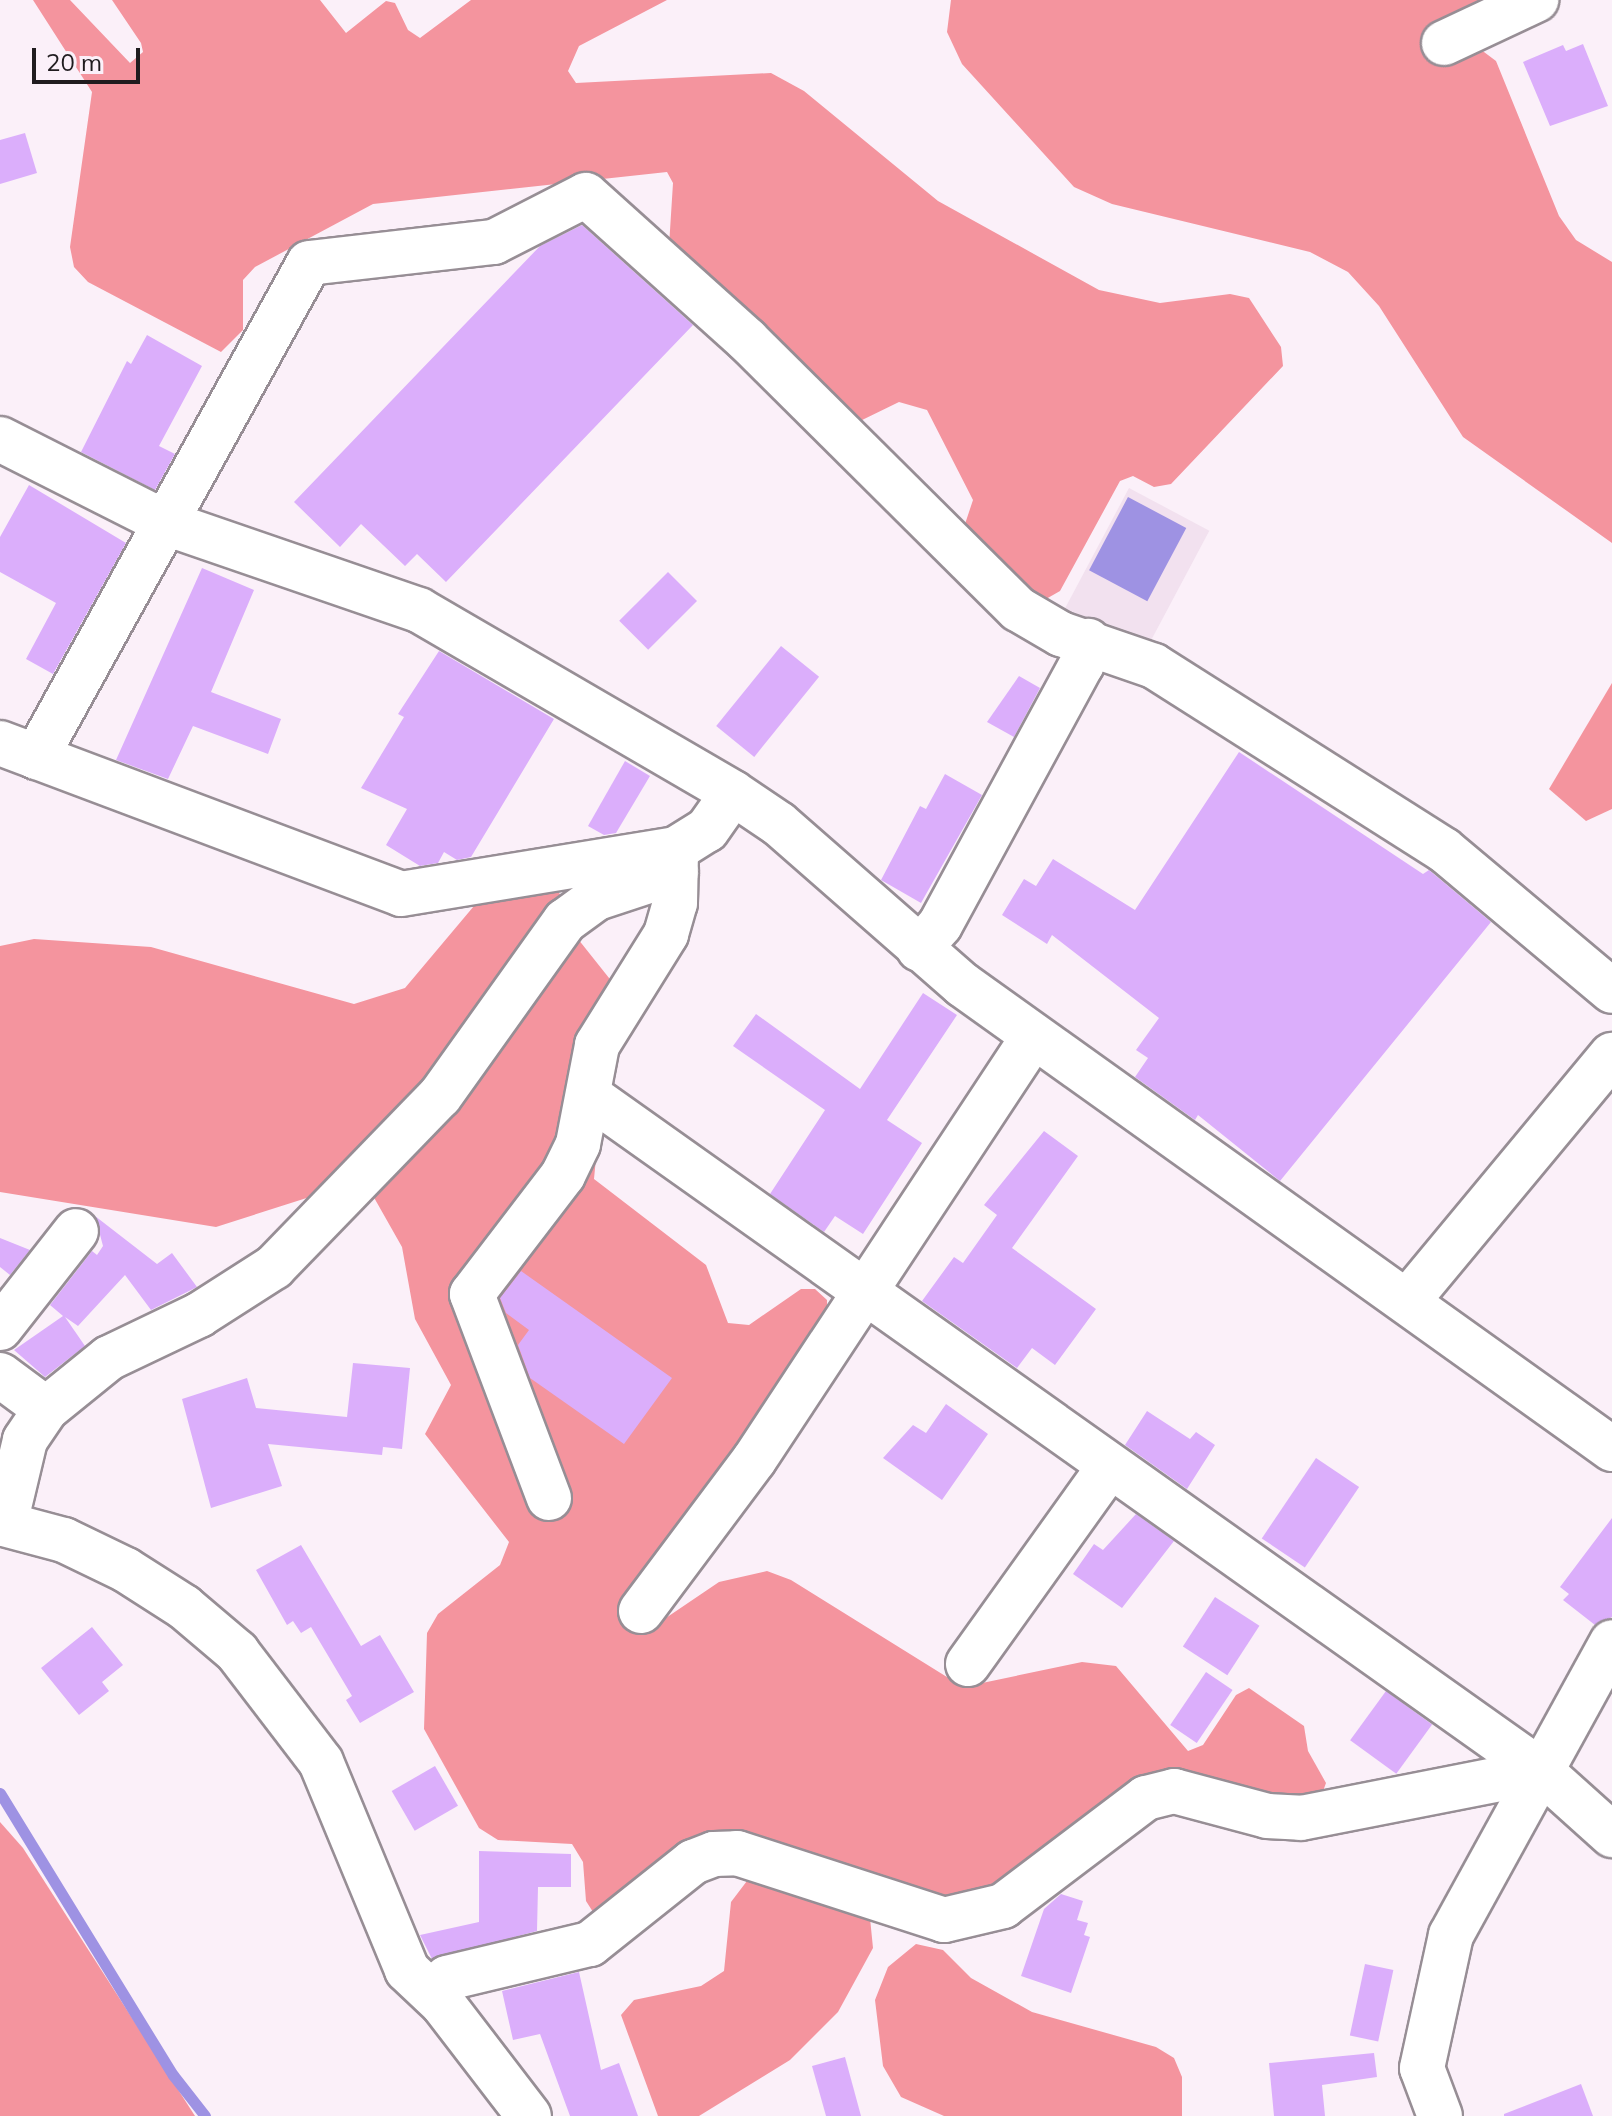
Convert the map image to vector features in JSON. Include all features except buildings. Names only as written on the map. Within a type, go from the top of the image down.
[{"type":"street","points":[[1444,43],[1536,0]]},
{"type":"street","points":[[676,860],[401,894],[18,750],[166,523],[309,263],[494,242],[586,195],[747,340],[997,591],[1039,623],[1154,666],[1444,850],[1612,991]]},
{"type":"street","points":[[0,439],[166,523],[419,610],[733,793],[779,824],[919,949],[1033,1037],[1410,1298],[1612,1449]]},
{"type":"street","points":[[919,949],[948,911],[1082,664],[1088,641]]},
{"type":"street","points":[[529,2116],[432,1993],[407,1970],[321,1762],[237,1652],[184,1607],[126,1570],[64,1540],[3,1524],[25,1440],[46,1409],[109,1358],[199,1315],[274,1267],[440,1096],[565,921],[597,898],[676,860],[707,830],[733,793]]},
{"type":"street","points":[[549,1498],[472,1294],[563,1175],[578,1144],[588,1095],[611,1015],[666,934],[676,860]]},
{"type":"street","points":[[641,1611],[754,1460],[1033,1037]]},
{"type":"street","points":[[1410,1298],[1612,1055]]},
{"type":"street","points":[[588,1095],[1541,1771],[1612,1835]]},
{"type":"street","points":[[0,1328],[76,1231]]},
{"type":"street","points":[[0,1375],[46,1409]]},
{"type":"street","points":[[968,1664],[1109,1467]]},
{"type":"street","points":[[1440,2116],[1422,2068],[1451,1935],[1612,1642]]},
{"type":"street","points":[[432,1993],[447,1978],[590,1944],[683,1869],[714,1854],[737,1853],[944,1920],[1003,1906],[1146,1798],[1174,1791],[1267,1816],[1301,1818],[1541,1771]]},
{"type":"shaded area","points":[[33,0],[70,0],[130,63],[143,52],[141,43],[112,0],[320,0],[346,33],[386,1],[395,3],[408,30],[420,38],[471,0],[667,0],[579,46],[568,71],[576,83],[771,73],[804,91],[938,201],[1099,290],[1160,303],[1230,294],[1249,298],[1281,347],[1283,366],[1171,484],[1154,487],[1133,476],[1120,481],[1060,591],[1039,603],[963,530],[973,500],[927,410],[899,402],[858,422],[669,246],[673,183],[667,172],[373,204],[255,267],[243,280],[243,330],[221,352],[88,282],[74,267],[70,247],[92,92]]},
{"type":"shaded area","points":[[951,0],[1485,0],[1480,49],[1496,61],[1559,216],[1576,240],[1612,262],[1612,543],[1463,437],[1379,306],[1348,272],[1310,252],[1112,204],[1074,187],[962,64],[947,32]]},
{"type":"shaded area","points":[[1129,488],[1209,531],[1141,659],[1061,616]]},
{"type":"shaded area","points":[[1128,497],[1186,528],[1147,601],[1089,570]]},
{"type":"shaded area","points":[[1612,683],[1612,809],[1586,821],[1549,789]]},
{"type":"shaded area","points":[[556,889],[562,897],[455,1055],[316,1195],[216,1227],[0,1192],[0,946],[34,939],[151,947],[354,1004],[405,988],[479,900]]},
{"type":"shaded area","points":[[578,939],[613,983],[594,1179],[706,1265],[728,1323],[749,1325],[801,1289],[815,1289],[827,1300],[827,1316],[654,1626],[719,1582],[767,1571],[791,1580],[963,1687],[1082,1662],[1116,1666],[1188,1751],[1203,1745],[1236,1695],[1249,1688],[1304,1726],[1308,1751],[1326,1783],[1322,1794],[1301,1804],[1206,1783],[1019,1877],[944,1906],[763,1847],[607,1914],[593,1912],[586,1901],[583,1862],[572,1844],[498,1840],[479,1828],[424,1729],[427,1633],[438,1614],[500,1565],[509,1542],[425,1434],[451,1385],[415,1319],[402,1247],[372,1194]]},
{"type":"shaded area","points":[[0,1822],[23,1848],[195,2116],[0,2116]]},
{"type":"shaded area","points":[[750,1877],[870,1918],[873,1948],[838,2012],[790,2060],[699,2116],[658,2116],[621,2015],[634,2000],[701,1986],[724,1971],[731,1902]]},
{"type":"shaded area","points":[[916,1944],[943,1950],[971,1978],[1032,2012],[1156,2047],[1174,2058],[1182,2077],[1182,2116],[944,2116],[901,2097],[883,2066],[875,2000],[888,1967]]},
{"type":"waterway","points":[[0,1793],[173,2075],[205,2116]]}]
